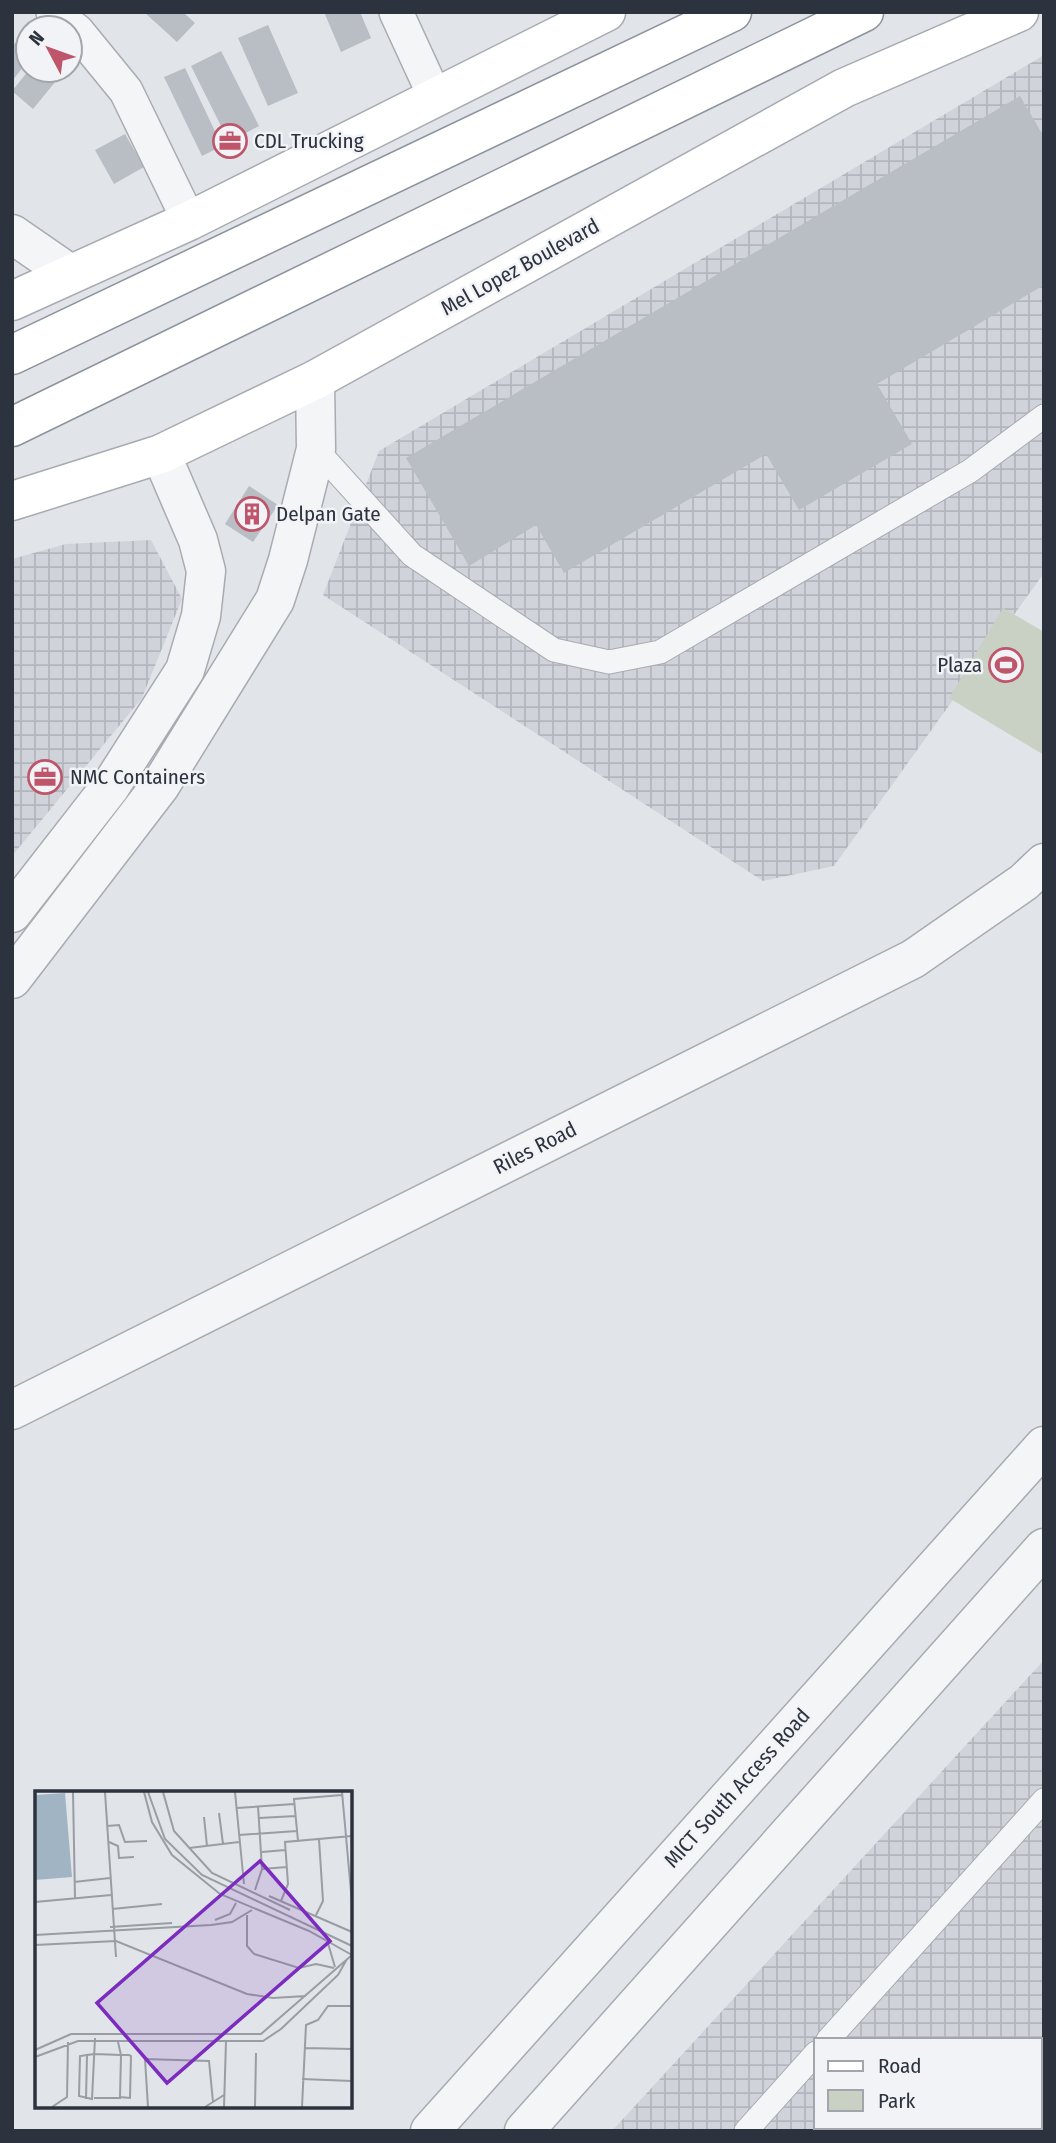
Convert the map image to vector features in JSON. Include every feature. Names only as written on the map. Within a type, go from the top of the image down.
[{"type":"main road","points":[[12,301],[188,221],[606,12]]},
{"type":"main road","points":[[12,355],[732,12]]},
{"type":"main road","points":[[12,427],[864,12]]},
{"type":"main road","name":"Mel Lopez Boulevard","points":[[12,502],[161,454],[315,380],[844,88],[1010,14]]},
{"type":"street","points":[[396,12],[436,99]]},
{"type":"street","points":[[84,32],[126,91],[188,221]]},
{"type":"street","points":[[12,234],[70,274]]},
{"type":"street","points":[[12,979],[160,786],[275,600],[316,449],[315,380]]},
{"type":"street","points":[[12,913],[110,787],[185,670],[201,616],[206,571],[198,540],[161,454]]},
{"type":"street","name":"Riles Road","points":[[12,1410],[912,959],[1024,882],[1044,863]]},
{"type":"street","name":"MICT South Access Road","points":[[430,2131],[1044,1446]]},
{"type":"street","points":[[524,2131],[1044,1548]]},
{"type":"lane","points":[[316,449],[412,555],[554,650],[609,662],[660,652],[970,471],[1044,416]]},
{"type":"lane","points":[[830,2038],[1044,1800]]},
{"type":"lane","points":[[746,2131],[814,2055]]},
{"type":"shaded area","points":[[1044,55],[1044,573],[834,866],[763,881],[323,595],[379,451]]},
{"type":"shaded area","name":"NMC Containers","points":[[151,540],[182,599],[142,698],[12,856],[12,559],[66,544]]},
{"type":"shaded area","points":[[1044,1660],[1044,2131],[612,2131]]},
{"type":"green space","name":"Plaza","points":[[1003,608],[1044,632],[1044,755],[949,698]]},
{"type":"building","points":[[144,12],[183,12],[195,23],[177,42]]},
{"type":"building","points":[[324,12],[360,12],[371,38],[341,52]]},
{"type":"building","points":[[268,25],[298,93],[268,106],[238,38]]},
{"type":"building","points":[[14,44],[12,81],[12,47]]},
{"type":"building","points":[[221,51],[259,126],[229,142],[191,66]]},
{"type":"building","points":[[185,68],[222,146],[202,156],[164,77]]},
{"type":"building","points":[[18,84],[54,84],[33,109],[12,91]]},
{"type":"building","points":[[1020,96],[1044,137],[1044,285],[877,384],[912,444],[799,510],[766,454],[564,573],[536,525],[469,566],[406,458]]},
{"type":"building","points":[[125,134],[144,167],[114,184],[95,150]]},
{"type":"building","name":"Delpan Gate","points":[[249,486],[278,505],[253,542],[225,524]]},
{"type":"place","name":"CDL Trucking","points":[[230,141]]},
{"type":"place","name":"Delpan Gate","points":[[252,514]]},
{"type":"place","name":"Plaza","points":[[1006,665]]},
{"type":"place","name":"NMC Containers","points":[[45,777]]}]
